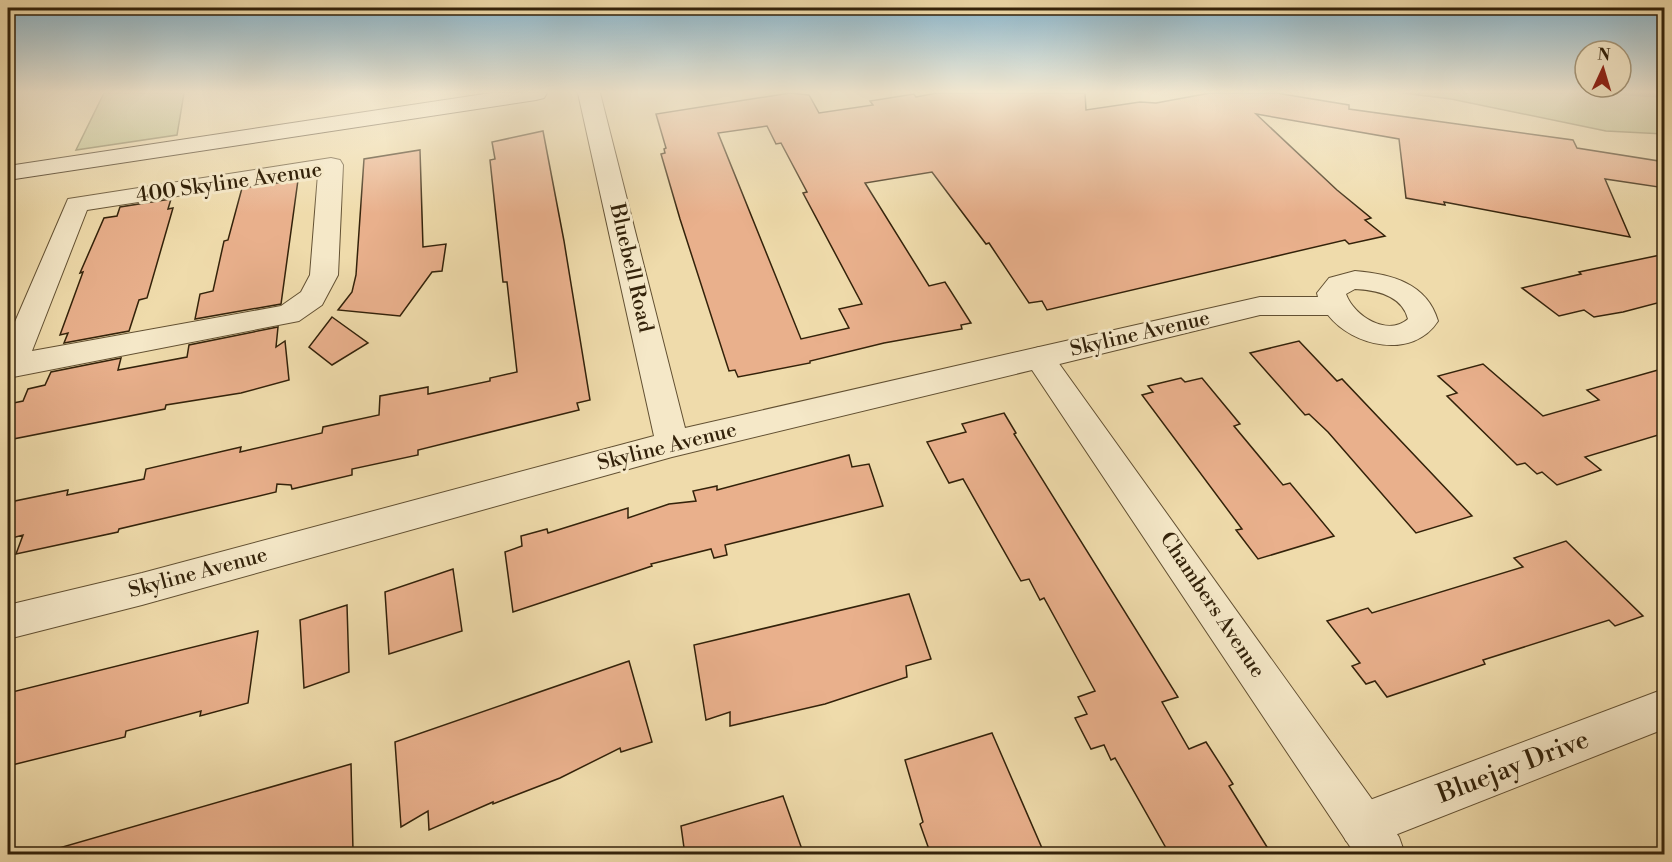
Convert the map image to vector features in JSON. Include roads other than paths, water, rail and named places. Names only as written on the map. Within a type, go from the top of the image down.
[{"type":"street","points":[[8,173],[271,133]]},
{"type":"street","name":"Bluebell Road","points":[[599,133],[672,444]]},
{"type":"street","name":"400 Skyline Avenue","points":[[331,165],[324,275],[312,298],[289,314],[9,366],[77,204],[331,165]]},
{"type":"street","name":"Skyline Avenue","points":[[8,621],[142,589],[672,444],[1260,306],[1333,306]]},
{"type":"street","name":"Chambers Avenue","points":[[1039,358],[1064,389],[1372,840]]},
{"type":"street","name":"Bluejay Drive","points":[[1372,840],[1665,709]]}]
